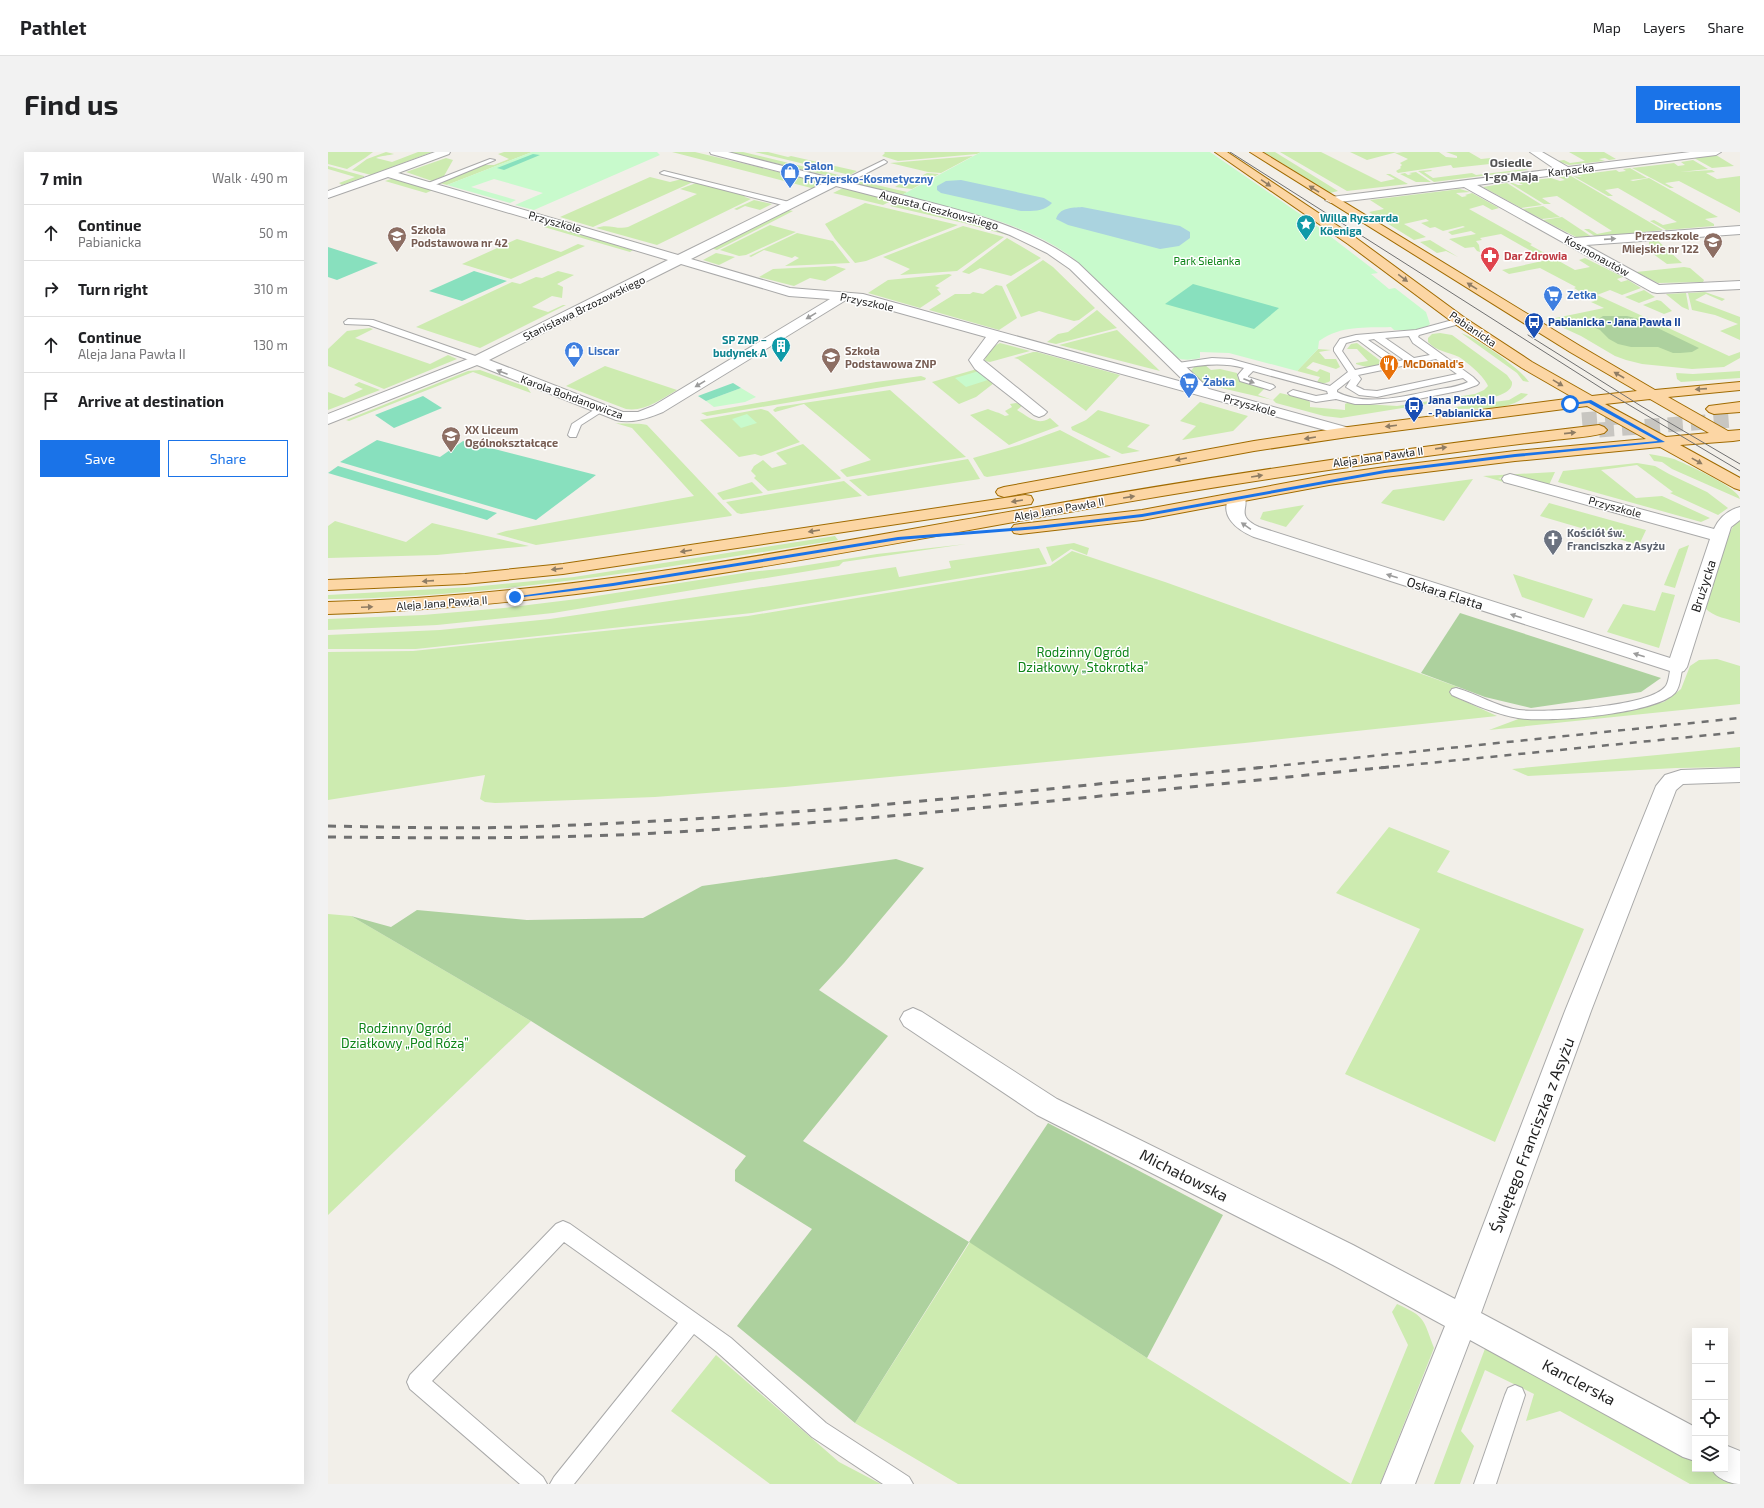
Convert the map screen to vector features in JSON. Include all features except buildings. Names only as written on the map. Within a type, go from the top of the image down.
[{"type":"main road","name":"Pabianicka","points":[[1220,152],[1352,241],[1460,321],[1527,364],[1589,401],[1740,485]]},
{"type":"main road","points":[[1255,152],[1574,349],[1652,394],[1733,436],[1740,445]]},
{"type":"main road","points":[[1514,410],[1532,400],[1537,390],[1534,376],[1527,364]]},
{"type":"main road","points":[[853,525],[996,494],[1254,446],[1514,410],[1652,394],[1740,386]]},
{"type":"main road","points":[[1714,409],[1738,416]]},
{"type":"main road","name":"Aleja Jana Pawła II","points":[[328,585],[465,579],[562,569],[1000,504],[1358,446],[1438,435],[1582,420]]},
{"type":"main road","name":"Aleja Jana Pawła II","points":[[328,608],[425,604],[551,593],[898,538],[1035,513],[1362,459],[1599,430]]},
{"type":"main road","points":[[898,538],[1072,524],[1142,515],[1385,472],[1515,456],[1733,436]]},
{"type":"street","points":[[328,196],[445,152]]},
{"type":"street","name":"Augusta Cieszkowskiego","points":[[715,152],[976,218],[1016,231],[1056,252],[1074,266],[1203,392]]},
{"type":"street","points":[[1535,152],[1566,171]]},
{"type":"street","name":"Karpacka","points":[[1331,200],[1716,152]]},
{"type":"street","name":"Przyszkole","points":[[387,173],[789,292],[858,298],[1348,432]]},
{"type":"street","name":"Stanisława Brzozowskiego","points":[[328,419],[478,360],[836,183]]},
{"type":"street","name":"Kosmonautów","points":[[1465,183],[1657,290],[1740,285]]},
{"type":"street","points":[[1571,242],[1740,230]]},
{"type":"street","name":"Karola Bohdanowicza","points":[[478,360],[488,366],[600,409],[627,417],[640,416],[654,411],[844,296]]},
{"type":"street","points":[[996,336],[988,343],[976,360],[980,366],[1039,412]]},
{"type":"street","name":"Przyszkole","points":[[1510,479],[1719,536]]},
{"type":"street","name":"Oskara Flatta","points":[[1237,498],[1234,510],[1236,516],[1245,526],[1256,532],[1677,667]]},
{"type":"street","name":"Brużycka","points":[[1677,667],[1719,536],[1728,520],[1740,512]]},
{"type":"street","name":"Świętego Franciszka z Asyżu","points":[[1398,1484],[1463,1319],[1578,1011],[1667,786],[1673,780],[1681,777],[1740,775]]},
{"type":"street","name":"Michałowska","points":[[913,1019],[1047,1107],[1331,1249],[1463,1319]]},
{"type":"street","name":"Kanclerska","points":[[1463,1319],[1692,1443]]},
{"type":"street","points":[[1728,1463],[1740,1470]]},
{"type":"lane","points":[[427,185],[492,160]]},
{"type":"lane","points":[[836,183],[884,162]]},
{"type":"lane","points":[[664,173],[790,205]]},
{"type":"lane","points":[[1460,321],[1416,333],[1368,337],[1343,341],[1338,348],[1338,351],[1356,379],[1351,387],[1362,393],[1378,394],[1464,375]]},
{"type":"lane","name":"Karola Bohdanowicza","points":[[348,322],[370,322],[478,360]]},
{"type":"lane","points":[[1178,366],[1218,360],[1232,362],[1334,392],[1349,400],[1404,400],[1474,383],[1416,340],[1413,337],[1416,333]]},
{"type":"lane","points":[[1390,336],[1422,359]]},
{"type":"lane","points":[[1368,337],[1404,363]]},
{"type":"lane","points":[[1368,337],[1404,363]]},
{"type":"lane","points":[[1294,393],[1316,399],[1334,392],[1353,373],[1437,356]]},
{"type":"lane","points":[[1251,367],[1243,375],[1243,379],[1270,387]]},
{"type":"lane","points":[[1404,400],[1409,387]]},
{"type":"lane","points":[[573,435],[575,426],[578,423],[600,409]]},
{"type":"lane","points":[[1456,692],[1506,711],[1529,715],[1617,708],[1659,699],[1671,690],[1677,667]]},
{"type":"lane","points":[[536,1484],[417,1382],[563,1230],[724,1345],[819,1430],[902,1484]]},
{"type":"lane","points":[[561,1484],[692,1321]]},
{"type":"lane","points":[[1485,1484],[1515,1395]]},
{"type":"green space","points":[[328,152],[373,152],[347,169],[328,164]]},
{"type":"green space","points":[[386,152],[394,154],[376,158],[392,162],[418,152],[432,152],[371,175],[352,170],[367,159]]},
{"type":"green space","points":[[504,152],[532,152],[447,185],[436,182],[482,165],[494,165],[509,159],[498,154]]},
{"type":"green space","points":[[532,152],[657,152],[660,155],[534,210],[515,205],[543,193],[494,179],[471,187],[516,200],[510,203],[447,185]]},
{"type":"green space","points":[[672,152],[695,152],[816,181],[819,185],[815,189]]},
{"type":"green space","points":[[728,152],[743,152],[847,177],[838,178]]},
{"type":"green space","points":[[755,152],[768,152],[788,157],[791,156],[857,171],[850,175]]},
{"type":"green space","points":[[884,152],[981,152],[977,154],[898,161],[882,156],[885,153]]},
{"type":"green space","name":"Park Sielanka","points":[[981,152],[1210,152],[1313,223],[1378,273],[1371,274],[1389,289],[1395,288],[1426,312],[1430,324],[1427,327],[1413,330],[1394,330],[1391,327],[1372,327],[1354,328],[1336,332],[1319,341],[1318,349],[1297,371],[1229,353],[1200,352],[1200,358],[1188,360],[1175,357],[1073,258],[1054,245],[990,218],[900,196]]},
{"type":"green space","points":[[1264,152],[1275,152],[1338,191],[1330,193]]},
{"type":"green space","points":[[1280,152],[1321,152],[1381,182],[1395,179],[1386,174],[1390,174],[1408,184],[1347,191]]},
{"type":"green space","points":[[1350,152],[1397,152],[1367,160]]},
{"type":"green space","points":[[1439,152],[1446,157],[1457,158],[1457,156],[1446,152],[1469,152],[1481,159],[1491,158],[1499,163],[1453,168],[1451,165],[1398,173],[1396,171],[1401,168],[1400,167],[1402,165],[1400,163],[1408,159],[1395,153]]},
{"type":"green space","points":[[1569,152],[1604,152],[1616,159],[1609,160],[1605,158],[1599,159],[1605,161],[1569,165],[1557,161],[1564,160],[1570,163],[1585,161]]},
{"type":"green space","points":[[533,154],[540,155],[504,170],[497,168]]},
{"type":"green space","points":[[1716,155],[1734,166],[1712,168],[1694,158]]},
{"type":"green space","points":[[973,156],[941,173],[928,172],[890,163]]},
{"type":"green space","points":[[446,158],[453,160],[444,176],[432,181],[406,172]]},
{"type":"green space","points":[[1693,160],[1708,169],[1680,172],[1712,170],[1715,172],[1706,173],[1717,179],[1740,176],[1740,213],[1679,181],[1665,183],[1674,188],[1670,188],[1632,168],[1674,163],[1678,166],[1685,165],[1681,162]]},
{"type":"green space","points":[[328,166],[364,177],[342,185],[339,183],[355,177],[328,169]]},
{"type":"green space","points":[[1630,168],[1647,178],[1630,180],[1633,181],[1649,178],[1718,217],[1705,219],[1714,224],[1714,226],[1666,230],[1650,221],[1654,220],[1663,225],[1677,222],[1618,188],[1605,190],[1613,196],[1608,196],[1573,176],[1582,177],[1577,175],[1616,170],[1619,172],[1626,171],[1623,169]]},
{"type":"green space","points":[[1431,170],[1432,171],[1424,172],[1433,178],[1472,173],[1476,175],[1528,170],[1434,182],[1418,171]]},
{"type":"green space","points":[[1416,172],[1431,182],[1416,182],[1400,174],[1405,173],[1408,175],[1412,174],[1409,173]]},
{"type":"green space","points":[[927,173],[939,174],[912,189],[895,187],[903,182],[908,183]]},
{"type":"green space","points":[[1571,176],[1663,230],[1596,237],[1584,229],[1589,229],[1597,234],[1612,231],[1557,196],[1542,198],[1551,204],[1544,204],[1510,183],[1523,185],[1517,182],[1551,178],[1560,181],[1565,180],[1559,177]]},
{"type":"green space","points":[[650,177],[670,182],[682,179],[693,182],[593,227],[560,217]]},
{"type":"green space","points":[[396,179],[433,190],[426,193],[385,181]]},
{"type":"green space","points":[[856,180],[907,192],[900,196],[854,184],[853,182]]},
{"type":"green space","points":[[696,183],[744,195],[745,197],[751,199],[657,245],[596,228],[605,226],[620,228],[628,227],[697,194],[680,189]]},
{"type":"green space","points":[[1507,183],[1542,205],[1521,208],[1483,187]]},
{"type":"green space","points":[[843,188],[893,200],[883,205],[833,193]]},
{"type":"green space","points":[[1460,189],[1470,192],[1456,193],[1462,197],[1472,193],[1499,208],[1492,210],[1483,205],[1469,209],[1575,270],[1590,267],[1579,260],[1585,258],[1623,277],[1617,279],[1621,282],[1628,280],[1641,288],[1622,295],[1610,290],[1597,295],[1729,356],[1740,352],[1740,358],[1724,367],[1692,369],[1642,364],[1615,356],[1581,336],[1546,320],[1604,308],[1591,302],[1595,301],[1574,288],[1576,287],[1540,268],[1509,274],[1502,270],[1547,260],[1501,234],[1480,238],[1482,240],[1476,241],[1479,245],[1480,252],[1474,247],[1465,248],[1449,239],[1476,234],[1471,231],[1452,235],[1448,232],[1465,227],[1463,226],[1443,231],[1435,227],[1430,228],[1421,223],[1429,221],[1426,219],[1404,224],[1426,237],[1414,240],[1369,212],[1384,209],[1370,200]]},
{"type":"green space","points":[[754,200],[772,204],[760,210],[745,206],[737,210],[734,209]]},
{"type":"green space","points":[[897,202],[964,217],[1011,233],[1007,235],[964,223],[890,206]]},
{"type":"green space","points":[[865,203],[958,225],[866,261],[855,263],[835,239],[825,224]]},
{"type":"green space","points":[[1543,206],[1560,217],[1542,219],[1522,209]]},
{"type":"green space","points":[[788,210],[793,211],[717,250],[711,248]]},
{"type":"green space","points":[[1562,217],[1592,237],[1576,237],[1543,220]]},
{"type":"green space","points":[[551,224],[609,241],[618,246],[633,250],[630,252],[544,227]]},
{"type":"green space","points":[[770,225],[796,232],[746,255],[739,256],[720,250]]},
{"type":"green space","points":[[963,226],[1004,237],[957,271],[900,275],[910,269],[883,257]]},
{"type":"green space","points":[[797,233],[833,241],[850,263],[785,266],[799,258],[795,256],[792,258],[764,250],[751,257],[749,256]]},
{"type":"green space","points":[[1007,238],[1041,258],[1011,276],[980,268],[969,274],[962,272]]},
{"type":"green space","points":[[517,239],[561,252],[578,244],[585,246],[511,279],[462,264]]},
{"type":"green space","points":[[1430,240],[1458,257],[1446,251],[1437,253],[1420,242]]},
{"type":"green space","points":[[1649,240],[1657,240],[1682,263],[1667,264],[1649,251]]},
{"type":"green space","points":[[328,247],[378,263],[337,280],[328,277]]},
{"type":"green space","points":[[716,253],[735,257],[719,265],[703,260]]},
{"type":"green space","points":[[1043,260],[1053,267],[1095,308],[1079,320],[1074,321],[1039,311],[1021,317],[1006,285]]},
{"type":"green space","points":[[835,266],[846,269],[825,281],[810,278],[794,286],[759,277],[773,269]]},
{"type":"green space","points":[[1684,267],[1690,268],[1704,280],[1703,282],[1658,283],[1636,272]]},
{"type":"green space","points":[[474,271],[507,281],[462,301],[429,291]]},
{"type":"green space","points":[[558,271],[574,275],[557,284],[563,287],[562,298],[552,296],[532,307],[548,312],[566,305],[480,348],[416,327],[512,282],[520,284],[536,277],[542,278]]},
{"type":"green space","points":[[949,274],[952,275],[935,286],[940,288],[937,289],[941,294],[920,308],[868,293],[888,280]]},
{"type":"green space","points":[[1193,284],[1279,308],[1254,329],[1165,304]]},
{"type":"green space","points":[[996,285],[1002,286],[1017,318],[999,330],[929,310],[955,294],[970,294],[973,292],[983,294]]},
{"type":"green space","points":[[1644,290],[1655,297],[1639,303],[1625,297]]},
{"type":"green space","points":[[1705,292],[1725,299],[1722,301],[1706,294],[1695,300],[1740,317],[1740,340],[1720,331],[1738,324],[1715,315],[1692,310],[1688,293]]},
{"type":"green space","points":[[1686,293],[1689,310],[1682,307],[1666,294]]},
{"type":"green space","points":[[1657,300],[1661,301],[1672,311],[1664,314],[1643,305]]},
{"type":"green space","points":[[1097,310],[1117,328],[1056,344],[1047,342],[1058,334],[1068,332]]},
{"type":"green space","points":[[1603,316],[1627,316],[1639,319],[1699,348],[1692,352],[1673,353],[1658,347],[1631,347],[1618,344],[1609,339],[1600,330],[1589,325]]},
{"type":"green space","points":[[370,328],[373,329],[355,338],[430,364],[448,355],[457,359],[384,389],[328,366],[328,349],[347,331]]},
{"type":"green space","points":[[1117,330],[1160,371],[1059,345]]},
{"type":"green space","points":[[1440,333],[1452,335],[1507,375],[1512,382],[1510,388],[1504,393],[1495,397],[1472,401],[1444,402],[1444,404],[1427,404],[1341,418],[1324,416],[1276,403],[1273,400],[1280,393],[1305,399],[1310,402],[1310,407],[1345,410],[1345,404],[1347,403],[1397,406],[1475,394],[1484,390],[1488,386],[1486,382],[1471,366],[1459,357],[1438,349],[1428,342],[1428,338],[1432,334]]},
{"type":"green space","points":[[1461,333],[1498,354],[1517,369],[1529,382],[1523,381],[1517,373]]},
{"type":"green space","points":[[1000,343],[1030,351],[990,362],[985,361],[988,353]]},
{"type":"green space","points":[[1357,343],[1383,363],[1374,367],[1366,367],[1356,364],[1368,361],[1357,349],[1347,349],[1351,344]]},
{"type":"green space","points":[[1318,349],[1331,350],[1319,352],[1325,359],[1336,359],[1340,367],[1336,369],[1313,362],[1306,368],[1317,372],[1320,369],[1330,373],[1330,381],[1327,383],[1317,382],[1320,377],[1297,371]]},
{"type":"green space","points":[[1033,352],[1120,375],[1086,411],[1018,359],[1014,358]]},
{"type":"green space","points":[[1205,365],[1211,370],[1220,369],[1237,373],[1238,379],[1265,388],[1258,395],[1273,400],[1204,384],[1191,371],[1194,367]]},
{"type":"green space","points":[[605,366],[677,390],[646,407],[640,409],[626,409],[566,386]]},
{"type":"green space","points":[[977,369],[994,383],[976,397],[959,404],[932,382]]},
{"type":"green space","points":[[480,370],[527,387],[531,393],[473,372],[349,421],[346,420],[468,371]]},
{"type":"green space","points":[[979,371],[991,379],[966,387],[955,378]]},
{"type":"green space","points":[[1740,371],[1740,378],[1681,382],[1677,379],[1676,373],[1693,374]]},
{"type":"green space","points":[[921,376],[926,378],[925,380],[707,416],[701,413],[876,382]]},
{"type":"green space","points":[[359,382],[380,390],[328,410],[328,392],[344,398],[363,389],[354,385]]},
{"type":"green space","points":[[733,383],[741,388],[706,401],[698,396]]},
{"type":"green space","points":[[741,388],[756,397],[745,402],[714,407],[706,401]]},
{"type":"green space","points":[[890,390],[966,457],[847,477],[840,470],[871,460],[804,404],[775,412],[773,410],[777,407]]},
{"type":"green space","points":[[1521,393],[1528,394],[1521,400],[1512,404],[1483,409],[1454,409],[1455,407],[1509,400]]},
{"type":"green space","points":[[423,396],[442,408],[394,428],[375,415]]},
{"type":"green space","points":[[1200,402],[1248,416],[1233,431],[1182,440],[1196,426],[1180,421]]},
{"type":"green space","points":[[1016,403],[1023,405],[1017,410],[1029,418],[1041,421],[1050,418],[1059,426],[1009,445],[970,415],[988,409],[1005,416],[1009,415],[1005,411],[1012,407],[1010,404]]},
{"type":"green space","points":[[761,409],[768,411],[800,442],[761,456],[755,454],[739,457],[700,420]]},
{"type":"green space","points":[[1098,410],[1150,425],[1127,447],[1140,451],[1122,454],[1072,430],[1071,427],[1086,420]]},
{"type":"green space","points":[[747,414],[757,423],[741,428],[732,419]]},
{"type":"green space","points":[[615,423],[647,425],[732,515],[536,545],[496,534],[694,496],[632,428]]},
{"type":"green space","points":[[1060,430],[1111,457],[987,477],[984,476],[973,458],[1019,445]]},
{"type":"green space","points":[[377,440],[440,457],[463,441],[596,475],[536,520],[340,462]]},
{"type":"green space","points":[[803,444],[841,478],[768,491],[754,478],[756,476],[751,471],[754,466],[763,460],[772,468],[787,464],[776,453]]},
{"type":"green space","points":[[1649,454],[1674,459],[1700,471],[1731,489],[1740,499],[1672,469],[1662,462],[1654,461]]},
{"type":"green space","points":[[968,459],[980,479],[868,496],[849,480]]},
{"type":"green space","points":[[1637,463],[1655,466],[1707,492],[1728,508],[1718,515],[1670,493],[1673,492],[1637,465],[1601,470],[1636,498],[1662,496],[1710,518],[1701,522],[1558,482],[1563,471]]},
{"type":"green space","points":[[338,466],[497,513],[487,520],[328,473]]},
{"type":"green space","points":[[1555,472],[1549,485],[1516,476],[1498,478],[1542,491],[1540,493],[1483,476]]},
{"type":"green space","points":[[1473,479],[1444,521],[1381,503],[1393,490]]},
{"type":"green space","points":[[844,481],[862,496],[741,514],[737,513],[726,502]]},
{"type":"green space","points":[[752,482],[763,493],[723,500],[717,493]]},
{"type":"green space","points":[[1549,503],[1646,530],[1639,545],[1540,516]]},
{"type":"green space","points":[[1304,505],[1286,527],[1260,519],[1263,512]]},
{"type":"green space","points":[[335,521],[406,542],[432,523],[529,546],[437,555],[328,558],[328,526]]},
{"type":"green space","points":[[1740,521],[1740,623],[1712,614],[1705,608],[1729,534],[1734,525]]},
{"type":"green space","points":[[835,536],[838,540],[647,570],[520,587],[392,597],[328,599],[328,595],[472,587],[574,577]]},
{"type":"green space","points":[[1074,543],[1089,548],[1087,555],[1071,549],[1052,562],[1046,547]]},
{"type":"green space","points":[[966,544],[843,562],[839,566],[553,613],[437,625],[328,630],[328,619],[423,615],[504,608],[577,599],[877,554]]},
{"type":"green space","points":[[1689,545],[1675,588],[1664,585],[1679,549]]},
{"type":"green space","points":[[1039,548],[1047,564],[752,613],[416,649],[328,649],[328,635],[440,630],[550,619],[896,567],[899,577],[951,568],[949,561]]},
{"type":"green space","name":"Rodzinny Ogród Działkowy „Stokrotka”","points":[[1072,551],[1165,582],[1458,687],[1453,696],[1497,716],[1245,743],[785,787],[655,797],[495,803],[485,802],[480,799],[485,775],[328,800],[328,652],[413,651],[748,616],[1050,566]]},
{"type":"green space","points":[[1513,574],[1593,599],[1584,618],[1522,597]]},
{"type":"green space","points":[[1662,592],[1675,595],[1659,648],[1607,632],[1623,604],[1655,611]]},
{"type":"green space","points":[[1460,613],[1661,678],[1641,692],[1531,708],[1485,697],[1421,673]]},
{"type":"green space","points":[[1717,659],[1740,666],[1740,704],[1489,730],[1521,718],[1622,710],[1664,702],[1681,689],[1690,666],[1699,660]]},
{"type":"green space","points":[[1740,747],[1740,767],[1676,768],[1528,776],[1512,769]]},
{"type":"green space","points":[[1389,827],[1450,851],[1437,872],[1584,929],[1495,1142],[1345,1074],[1420,929],[1336,893]]},
{"type":"green space","points":[[896,859],[924,868],[844,963],[819,990],[888,1036],[803,1141],[969,1242],[855,1423],[737,1326],[812,1229],[735,1181],[735,1170],[746,1156],[531,1021],[351,916],[391,927],[417,910],[527,920],[643,918],[702,886]]},
{"type":"green space","name":"Rodzinny Ogród Działkowy „Pod Różą”","points":[[328,914],[351,916],[531,1021],[328,1215]]},
{"type":"green space","points":[[1048,1123],[1223,1215],[1147,1358],[969,1242]]},
{"type":"green space","points":[[970,1242],[1147,1358],[1351,1484],[958,1484],[855,1423]]},
{"type":"green space","points":[[1397,1304],[1419,1316],[1428,1331],[1434,1348],[1380,1484],[1351,1484],[1408,1345],[1392,1312]]},
{"type":"green space","points":[[1486,1346],[1692,1457],[1692,1472],[1718,1472],[1740,1484],[1690,1484],[1560,1411],[1526,1421],[1534,1394],[1485,1370],[1461,1431],[1474,1446],[1460,1484],[1434,1484]]},
{"type":"green space","points":[[716,1355],[839,1462],[881,1484],[770,1484],[671,1411]]},
{"type":"water","points":[[961,180],[1044,198],[1052,203],[1042,209],[1034,211],[1021,211],[941,193],[937,190],[937,186],[946,181]]},
{"type":"water","points":[[1082,207],[1180,226],[1190,232],[1190,238],[1179,246],[1160,249],[1068,225],[1056,219],[1063,210]]},
{"type":"tunnel","points":[[1582,420],[1619,417]]},
{"type":"tunnel","points":[[1599,430],[1733,420]]},
{"type":"tram line","points":[[1230,152],[1609,393],[1740,471]]},
{"type":"tram line","points":[[1528,335],[1641,406],[1740,464]]},
{"type":"railway","points":[[1256,768],[1740,718]]},
{"type":"railway","points":[[1387,767],[1740,732]]},
{"type":"railway","points":[[328,826],[493,828],[704,818],[892,804],[1266,767]]},
{"type":"railway","points":[[328,837],[561,837],[732,828],[1014,805],[1387,767]]},
{"type":"railway","points":[[1379,768],[1387,767]]},
{"type":"place","name":"Salon Fryzjersko-Kosmetyczny","points":[[790,189]]},
{"type":"place","name":"Willa Ryszarda Köeniga","points":[[1306,241]]},
{"type":"place","name":"Szkoła Podstawowa nr 42","points":[[397,253]]},
{"type":"place","name":"Przedszkole Miejskie nr 122","points":[[1713,259]]},
{"type":"place","name":"Dar Zdrowia","points":[[1490,273]]},
{"type":"place","name":"Zetka","points":[[1553,312]]},
{"type":"place","name":"Pabianicka - Jana Pawła II","points":[[1534,339]]},
{"type":"place","name":"SP ZNP – budynek A","points":[[781,363]]},
{"type":"place","name":"Liscar","points":[[574,368]]},
{"type":"place","name":"Szkoła Podstawowa ZNP","points":[[831,374]]},
{"type":"place","name":"McDonald's","points":[[1389,381]]},
{"type":"place","name":"Żabka","points":[[1189,399]]},
{"type":"place","name":"Jana Pawła II - Pabianicka","points":[[1414,423]]},
{"type":"place","name":"XX Liceum Ogólnokształcące","points":[[451,453]]},
{"type":"place","name":"Kościół św. Franciszka z Asyżu","points":[[1553,556]]},
{"type":"district","name":"Osiedle 1-go Maja","points":[[1511,170]]},
{"type":"route","points":[[515,597],[613,584],[898,538],[1037,527],[1142,515],[1329,480],[1385,472],[1515,456],[1663,442],[1589,401],[1570,404]]}]
